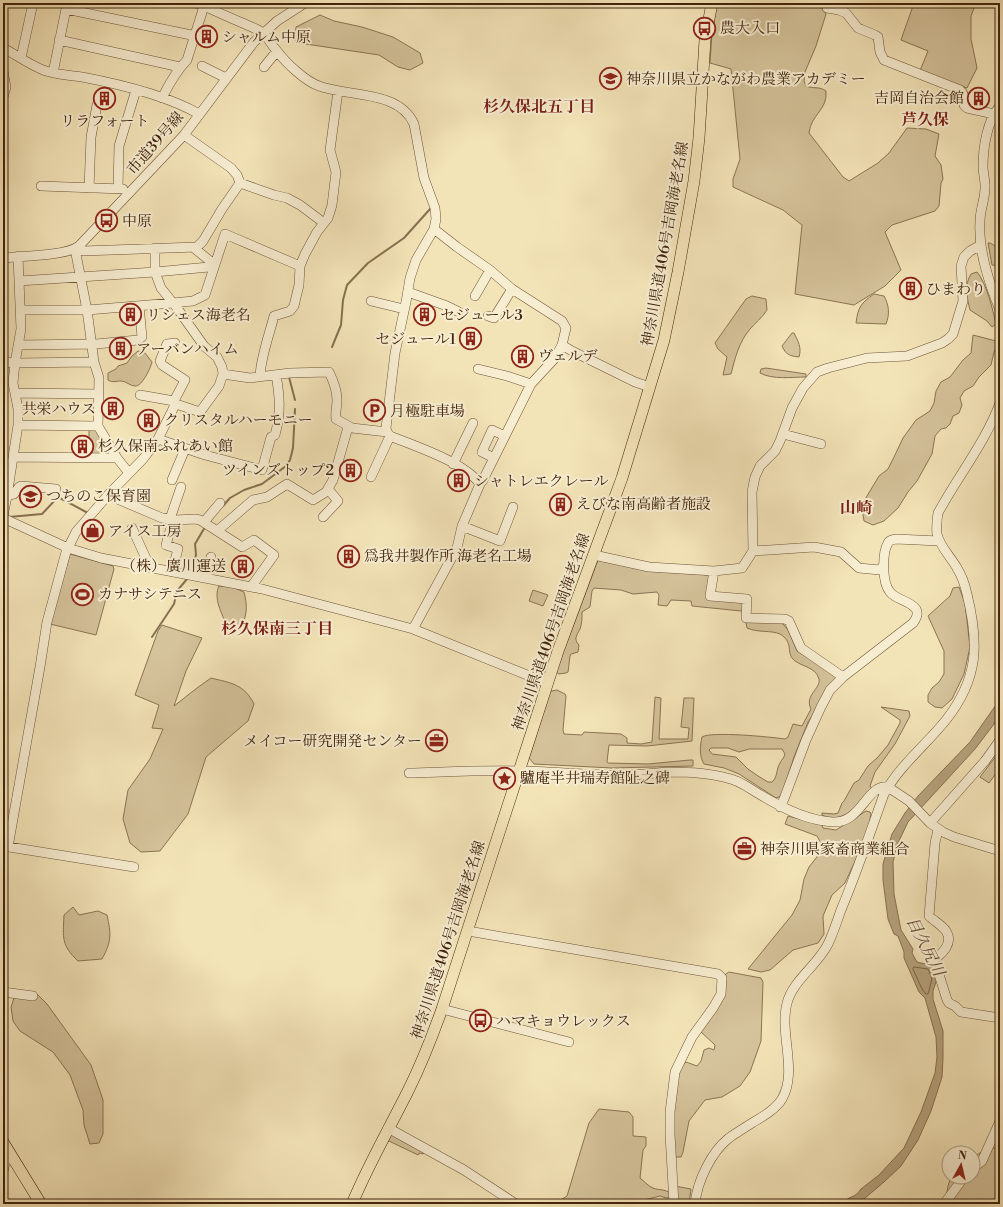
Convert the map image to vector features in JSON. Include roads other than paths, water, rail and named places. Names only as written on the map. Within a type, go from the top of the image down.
[{"type":"main road","name":"神奈川県道406号吉岡海老名線","points":[[352,1204],[378,1146],[408,1091],[426,1051],[442,1009],[547,683],[622,478],[650,388],[664,340],[694,181],[700,138],[705,40],[712,3]]},
{"type":"main road","points":[[5,1145],[41,1204]]},
{"type":"street","points":[[21,58],[33,3]]},
{"type":"street","points":[[195,3],[205,5],[263,33],[286,61],[309,81],[318,86],[387,100],[397,104],[404,110],[414,124],[424,178],[435,208],[436,219],[434,229],[416,260],[410,278],[395,353],[388,400],[386,428],[388,434],[371,477]]},
{"type":"street","name":"市道39号線","points":[[75,249],[184,135],[244,54],[263,33],[277,21],[305,3]]},
{"type":"street","points":[[162,98],[170,82],[180,67],[187,60],[205,5]]},
{"type":"street","points":[[52,73],[67,6],[196,36]]},
{"type":"street","points":[[827,8],[846,13],[858,28],[878,37],[880,52],[884,60],[960,90],[963,92],[964,105],[967,108],[994,114]]},
{"type":"street","points":[[60,40],[180,67]]},
{"type":"street","points":[[3,48],[44,71],[92,79],[136,90],[162,98],[199,114]]},
{"type":"street","points":[[264,67],[277,51]]},
{"type":"street","points":[[202,66],[226,78]]},
{"type":"street","points":[[3,71],[6,88],[3,97]]},
{"type":"street","points":[[118,189],[119,146],[136,90]]},
{"type":"street","points":[[260,376],[263,357],[274,316],[290,311],[294,306],[299,285],[300,266],[311,243],[328,218],[332,205],[336,172],[330,150],[338,91]]},
{"type":"street","points":[[89,188],[91,137],[97,105]]},
{"type":"street","points":[[1000,106],[994,114],[986,135],[983,166],[985,186],[980,223],[981,245],[990,282],[1000,310]]},
{"type":"street","points":[[184,135],[231,168],[240,183],[287,198],[300,205],[324,223]]},
{"type":"street","points":[[3,258],[58,253],[75,249],[83,251],[194,248],[203,242],[222,209],[240,183]]},
{"type":"street","points":[[41,186],[131,190]]},
{"type":"street","points":[[413,629],[457,548],[462,526],[480,484],[531,384],[555,358],[562,345],[566,328],[562,321],[512,289],[490,270],[457,248],[434,229]]},
{"type":"street","points":[[20,310],[87,310],[193,301],[205,296],[226,234],[300,266]]},
{"type":"street","points":[[594,555],[649,567],[714,571],[742,568],[753,551],[752,492],[755,477],[760,466],[775,451],[792,408],[803,388],[817,372],[867,358],[907,356],[942,343],[948,339],[953,334],[963,301],[961,266],[964,257],[970,251],[981,245]]},
{"type":"street","points":[[140,395],[174,403],[200,412],[219,386],[223,374],[220,361],[204,346],[174,303],[161,288],[155,272],[155,248]]},
{"type":"street","points":[[194,248],[215,265]]},
{"type":"street","points":[[75,249],[87,310],[94,362],[99,378],[98,426],[117,458],[129,473]]},
{"type":"street","points":[[18,256],[22,329],[15,363],[13,383],[18,409],[18,425],[14,457],[3,517],[68,548],[101,558],[251,587],[413,629],[547,683]]},
{"type":"street","points":[[19,281],[155,272],[209,267],[215,265]]},
{"type":"street","points":[[475,296],[490,270]]},
{"type":"street","points":[[488,316],[494,318],[512,289]]},
{"type":"street","points":[[408,292],[447,306],[459,312]]},
{"type":"street","points":[[371,301],[404,309]]},
{"type":"street","points":[[19,345],[91,344],[138,340],[142,337],[139,306]]},
{"type":"street","points":[[134,867],[6,846],[40,668],[47,622],[68,548],[76,532],[108,495],[144,459],[158,439],[185,380],[160,361],[166,344],[175,343]]},
{"type":"street","points":[[562,345],[572,352],[650,388]]},
{"type":"street","points":[[3,362],[94,362]]},
{"type":"street","points":[[478,369],[531,384]]},
{"type":"street","points":[[223,374],[250,378],[260,376],[329,372],[335,388],[337,400],[335,413],[336,419],[348,427],[388,434],[431,452],[475,477],[480,484]]},
{"type":"street","points":[[158,439],[185,449],[262,470],[271,437],[275,435],[279,420],[280,406],[276,375]]},
{"type":"street","points":[[15,393],[98,394]]},
{"type":"street","points":[[695,1204],[697,1189],[710,1161],[718,1149],[728,1139],[770,1111],[782,1099],[787,1088],[788,1058],[785,1020],[787,1004],[791,993],[797,983],[816,963],[828,944],[884,794],[910,757],[946,719],[960,699],[968,682],[973,668],[975,640],[970,606],[965,585],[958,568],[939,541],[936,527],[938,513],[985,436],[994,420],[1000,403]]},
{"type":"street","points":[[453,464],[472,423]]},
{"type":"street","points":[[18,425],[98,426]]},
{"type":"street","points":[[217,531],[253,500],[267,496],[287,484],[313,500],[326,492],[333,480],[348,427]]},
{"type":"street","points":[[494,458],[482,452],[492,430],[505,436]]},
{"type":"street","points":[[783,434],[821,444]]},
{"type":"street","points":[[172,480],[185,449]]},
{"type":"street","points":[[14,457],[117,458]]},
{"type":"street","points":[[7,496],[14,494],[21,486],[56,490]]},
{"type":"street","points":[[172,572],[178,548],[166,545],[181,487]]},
{"type":"street","points":[[323,517],[338,501],[328,489]]},
{"type":"street","points":[[108,495],[162,518],[172,520],[195,519],[204,522],[242,547],[254,540],[274,555],[251,587]]},
{"type":"street","points":[[204,522],[220,503]]},
{"type":"street","points":[[462,526],[500,542],[513,508]]},
{"type":"street","points":[[132,528],[150,567]]},
{"type":"street","points":[[780,807],[806,740],[830,690],[843,677],[913,623],[916,619],[917,613],[913,606],[890,593],[886,587],[883,566],[888,543],[890,540],[896,539],[939,541]]},
{"type":"street","points":[[753,551],[814,547],[840,552],[859,568],[880,570],[883,566]]},
{"type":"street","points":[[206,578],[211,557]]},
{"type":"street","points":[[714,571],[710,596],[746,598],[746,618],[785,619],[789,621],[801,648],[843,677]]},
{"type":"street","points":[[928,821],[985,761],[1000,740]]},
{"type":"street","points":[[409,773],[518,771],[614,776],[671,772],[694,773],[726,777],[735,780],[780,807],[796,814],[822,821],[841,822],[849,819],[861,808],[875,790],[888,787],[909,801],[938,830],[954,837],[1000,851]]},
{"type":"street","points":[[938,830],[935,843],[929,916],[947,932],[949,939],[944,951],[940,956],[933,960],[949,1003],[961,1012],[1000,1018]]},
{"type":"street","points":[[468,931],[710,973],[722,978],[721,994],[692,1037],[675,1072],[670,1112],[674,1204]]},
{"type":"street","points":[[3,992],[32,996]]},
{"type":"street","points":[[442,1009],[569,1042]]},
{"type":"street","points":[[981,1162],[1000,1121]]},
{"type":"street","points":[[388,1128],[464,1170],[516,1204]]},
{"type":"street","points":[[3,1172],[5,1145]]},
{"type":"street","points":[[944,1204],[958,1185]]},
{"type":"water","points":[[1000,696],[1000,714],[994,724],[975,749],[908,822],[898,843],[893,862],[894,894],[901,930],[913,949],[912,953],[917,962],[930,965],[937,979],[933,991],[933,999],[943,1031],[942,1077],[931,1111],[918,1140],[901,1166],[858,1204],[841,1204],[858,1193],[879,1175],[904,1148],[921,1112],[935,1073],[937,1057],[936,1037],[925,998],[919,992],[904,958],[904,952],[898,936],[894,934],[888,919],[883,880],[883,864],[892,834],[918,796],[970,742],[998,702]]},
{"type":"waterway","points":[[332,347],[341,325],[343,300],[347,285],[368,263],[404,238],[430,209]]},
{"type":"waterway","points":[[289,377],[295,400]]},
{"type":"waterway","points":[[223,506],[230,498],[244,490],[262,484],[286,466],[290,460],[293,448],[295,409]]},
{"type":"waterway","points":[[9,517],[42,514],[58,497],[88,513]]},
{"type":"waterway","points":[[191,571],[194,568],[196,554],[195,544],[205,527]]},
{"type":"waterway","points":[[152,637],[174,604],[177,591],[187,579]]},
{"type":"place","name":"農大入口","points":[[705,28]]},
{"type":"place","name":"シャルム中原","points":[[207,37]]},
{"type":"place","name":"神奈川県立かながわ農業アカデミー","points":[[611,79]]},
{"type":"place","name":"リラフォート","points":[[105,98]]},
{"type":"place","name":"吉岡自治会館","points":[[979,98]]},
{"type":"place","name":"中原","points":[[107,221]]},
{"type":"place","name":"ひまわり","points":[[910,289]]},
{"type":"place","name":"リシェス海老名","points":[[131,315]]},
{"type":"place","name":"セジュール3","points":[[425,315]]},
{"type":"place","name":"セジュール1","points":[[471,339]]},
{"type":"place","name":"アーバンハイム","points":[[120,349]]},
{"type":"place","name":"ヴェルデ","points":[[522,356]]},
{"type":"place","name":"共栄ハウス","points":[[112,409]]},
{"type":"place","name":"月極駐車場","points":[[375,411]]},
{"type":"place","name":"クリスタルハーモニー","points":[[148,420]]},
{"type":"place","name":"杉久保南ふれあい館","points":[[83,446]]},
{"type":"place","name":"ツインズトップ2","points":[[350,470]]},
{"type":"place","name":"シャトレエクレール","points":[[458,481]]},
{"type":"place","name":"つちのこ保育園","points":[[31,496]]},
{"type":"place","name":"えびな南高齢者施設","points":[[560,504]]},
{"type":"place","name":"アイス工房","points":[[92,531]]},
{"type":"place","name":"爲我井製作所 海老名工場","points":[[349,556]]},
{"type":"place","name":"（株）廣川運送","points":[[242,566]]},
{"type":"place","name":"カナサシテニス","points":[[83,594]]},
{"type":"place","name":"メイコー研究開発センター","points":[[437,741]]},
{"type":"place","name":"驢庵半井瑞寿館阯之碑","points":[[505,778]]},
{"type":"place","name":"神奈川県家畜商業組合","points":[[745,849]]},
{"type":"place","name":"ハマキョウレックス","points":[[481,1021]]},
{"type":"district","name":"杉久保北五丁目","points":[[539,106]]},
{"type":"district","name":"芦久保","points":[[925,119]]},
{"type":"district","name":"山崎","points":[[856,507]]},
{"type":"district","name":"杉久保南三丁目","points":[[277,628]]},
{"type":"water label","name":"目久尻川","points":[[926,946]]}]
